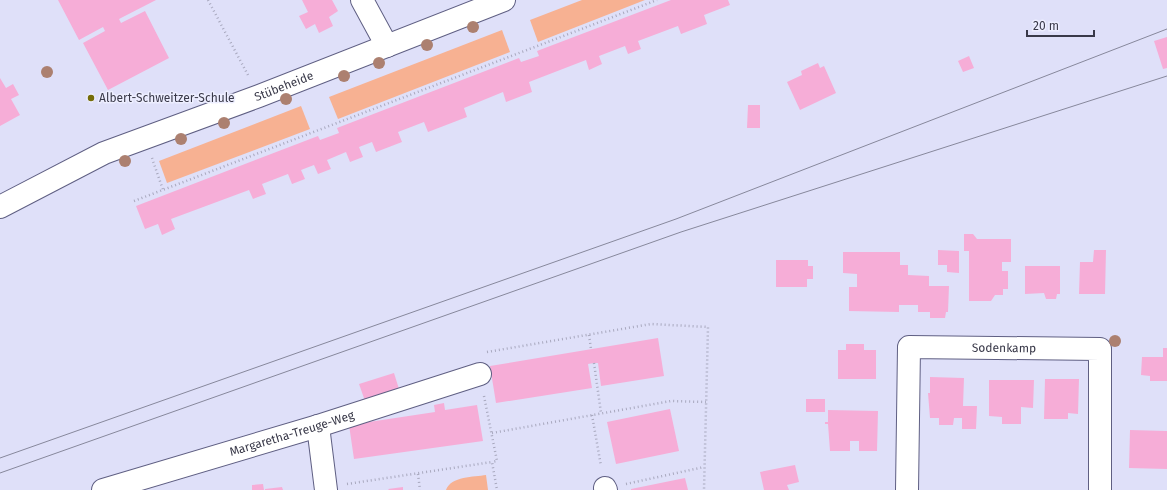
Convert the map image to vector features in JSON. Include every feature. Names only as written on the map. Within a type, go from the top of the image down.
[{"type":"street","points":[[362,0],[387,46]]},
{"type":"street","name":"Stübeheide","points":[[0,207],[88,160],[144,137],[259,96],[504,0]]},
{"type":"street","name":"Sodenkamp","points":[[907,490],[909,347],[1100,349],[1100,490]]},
{"type":"street","name":"Margaretha-Treuge-Weg","points":[[103,490],[318,426],[480,374]]},
{"type":"street","points":[[318,426],[326,489]]},
{"type":"path","points":[[208,0],[259,96]]},
{"type":"path","points":[[134,201],[656,0]]},
{"type":"path","points":[[144,137],[164,190]]},
{"type":"path","points":[[326,489],[497,461],[477,360],[486,352],[589,336],[651,324],[708,327],[704,490]]},
{"type":"path","points":[[589,336],[591,349]]},
{"type":"path","points":[[594,363],[601,413]]},
{"type":"path","points":[[492,433],[671,401],[706,402]]},
{"type":"path","points":[[592,415],[606,489],[704,467]]},
{"type":"path","points":[[492,462],[497,490]]},
{"type":"path","points":[[418,474],[420,490]]},
{"type":"shaded area","points":[[582,0],[645,0],[538,42],[530,20]]},
{"type":"shaded area","points":[[502,30],[510,52],[338,119],[329,97]]},
{"type":"shaded area","points":[[301,106],[310,129],[167,183],[159,161]]},
{"type":"shaded area","points":[[486,475],[488,490],[446,490],[453,482],[463,478]]},
{"type":"building","points":[[58,0],[156,0],[119,19],[121,23],[145,11],[169,58],[108,90],[83,43],[105,31],[103,27],[79,40]]},
{"type":"building","points":[[302,0],[332,0],[338,11],[329,17],[333,26],[319,33],[315,24],[306,29],[299,16],[308,12]]},
{"type":"building","points":[[671,0],[728,0],[730,5],[704,15],[707,24],[681,34],[678,26],[638,41],[641,49],[628,54],[625,46],[599,56],[602,64],[589,70],[586,60],[529,82],[532,92],[506,102],[503,92],[464,108],[467,117],[428,132],[424,122],[398,132],[402,142],[376,152],[372,142],[359,147],[363,157],[350,162],[346,152],[327,160],[331,169],[318,174],[314,165],[301,170],[305,179],[292,184],[288,174],[262,184],[266,194],[253,199],[249,190],[171,219],[175,229],[162,235],[158,224],[145,229],[136,206],[318,136],[320,140],[339,133],[337,128],[519,58],[521,62],[539,56],[537,51]]},
{"type":"building","points":[[1167,37],[1167,68],[1163,69],[1154,41]]},
{"type":"building","points":[[969,56],[974,68],[963,72],[958,61]]},
{"type":"building","points":[[818,63],[820,68],[824,66],[836,93],[800,110],[787,82],[802,75],[801,71]]},
{"type":"building","points":[[0,78],[6,88],[13,84],[19,95],[11,99],[20,115],[0,126]]},
{"type":"building","points":[[748,105],[760,105],[760,128],[747,128]]},
{"type":"building","points":[[964,234],[973,234],[977,239],[1011,239],[1011,262],[1002,262],[1002,271],[1008,271],[1008,289],[1003,289],[1003,295],[995,295],[991,301],[969,301],[969,251],[964,251]]},
{"type":"building","points":[[938,250],[959,251],[959,273],[947,272],[947,265],[938,265]]},
{"type":"building","points":[[1094,250],[1106,250],[1105,294],[1079,294],[1080,262],[1093,262]]},
{"type":"building","points":[[843,252],[900,252],[900,265],[908,265],[908,275],[929,276],[929,286],[949,286],[948,312],[946,312],[945,318],[930,318],[930,312],[918,312],[918,305],[899,305],[899,312],[849,311],[849,287],[857,287],[857,274],[843,273]]},
{"type":"building","points":[[776,260],[808,260],[808,266],[813,266],[813,279],[807,279],[807,287],[776,287]]},
{"type":"building","points":[[1025,266],[1060,266],[1060,294],[1057,294],[1056,299],[1046,299],[1044,293],[1025,294]]},
{"type":"building","points":[[658,338],[664,376],[601,386],[598,363],[594,363],[588,364],[592,388],[496,403],[490,366]]},
{"type":"building","points":[[846,344],[864,344],[864,350],[876,350],[876,379],[838,379],[838,350],[846,350]]},
{"type":"building","points":[[1163,348],[1167,348],[1167,381],[1150,381],[1150,376],[1141,375],[1142,357],[1163,357]]},
{"type":"building","points":[[394,373],[399,389],[365,401],[359,384]]},
{"type":"building","points":[[930,377],[964,378],[963,406],[977,406],[976,429],[962,429],[962,418],[954,418],[953,425],[939,425],[939,418],[930,418],[928,393],[930,393]]},
{"type":"building","points":[[1045,379],[1079,379],[1078,414],[1068,413],[1068,419],[1044,419]]},
{"type":"building","points":[[989,380],[1034,380],[1033,408],[1021,407],[1021,424],[1002,424],[1002,417],[989,416]]},
{"type":"building","points":[[806,399],[825,399],[825,412],[806,412]]},
{"type":"building","points":[[444,403],[445,410],[477,405],[483,441],[354,459],[349,425],[435,412],[434,405]]},
{"type":"building","points":[[670,409],[679,451],[616,464],[607,422]]},
{"type":"building","points":[[828,410],[878,411],[877,451],[859,451],[859,441],[850,441],[850,451],[830,451],[828,424],[825,424],[825,422],[828,422]]},
{"type":"building","points":[[1130,430],[1167,431],[1167,469],[1129,468]]},
{"type":"building","points":[[795,465],[799,482],[787,485],[789,490],[764,490],[760,472]]},
{"type":"building","points":[[685,478],[688,490],[631,490],[631,489]]},
{"type":"building","points":[[263,484],[264,490],[252,490],[252,485]]},
{"type":"building","points":[[282,487],[283,490],[265,490],[265,489]]},
{"type":"building","points":[[403,487],[403,490],[388,489]]},
{"type":"tram line","points":[[0,458],[676,219],[1167,29]]},
{"type":"tram line","points":[[0,473],[681,232],[1167,76]]},
{"type":"place","name":"Albert-Schweitzer-Schule","points":[[91,98]]}]
